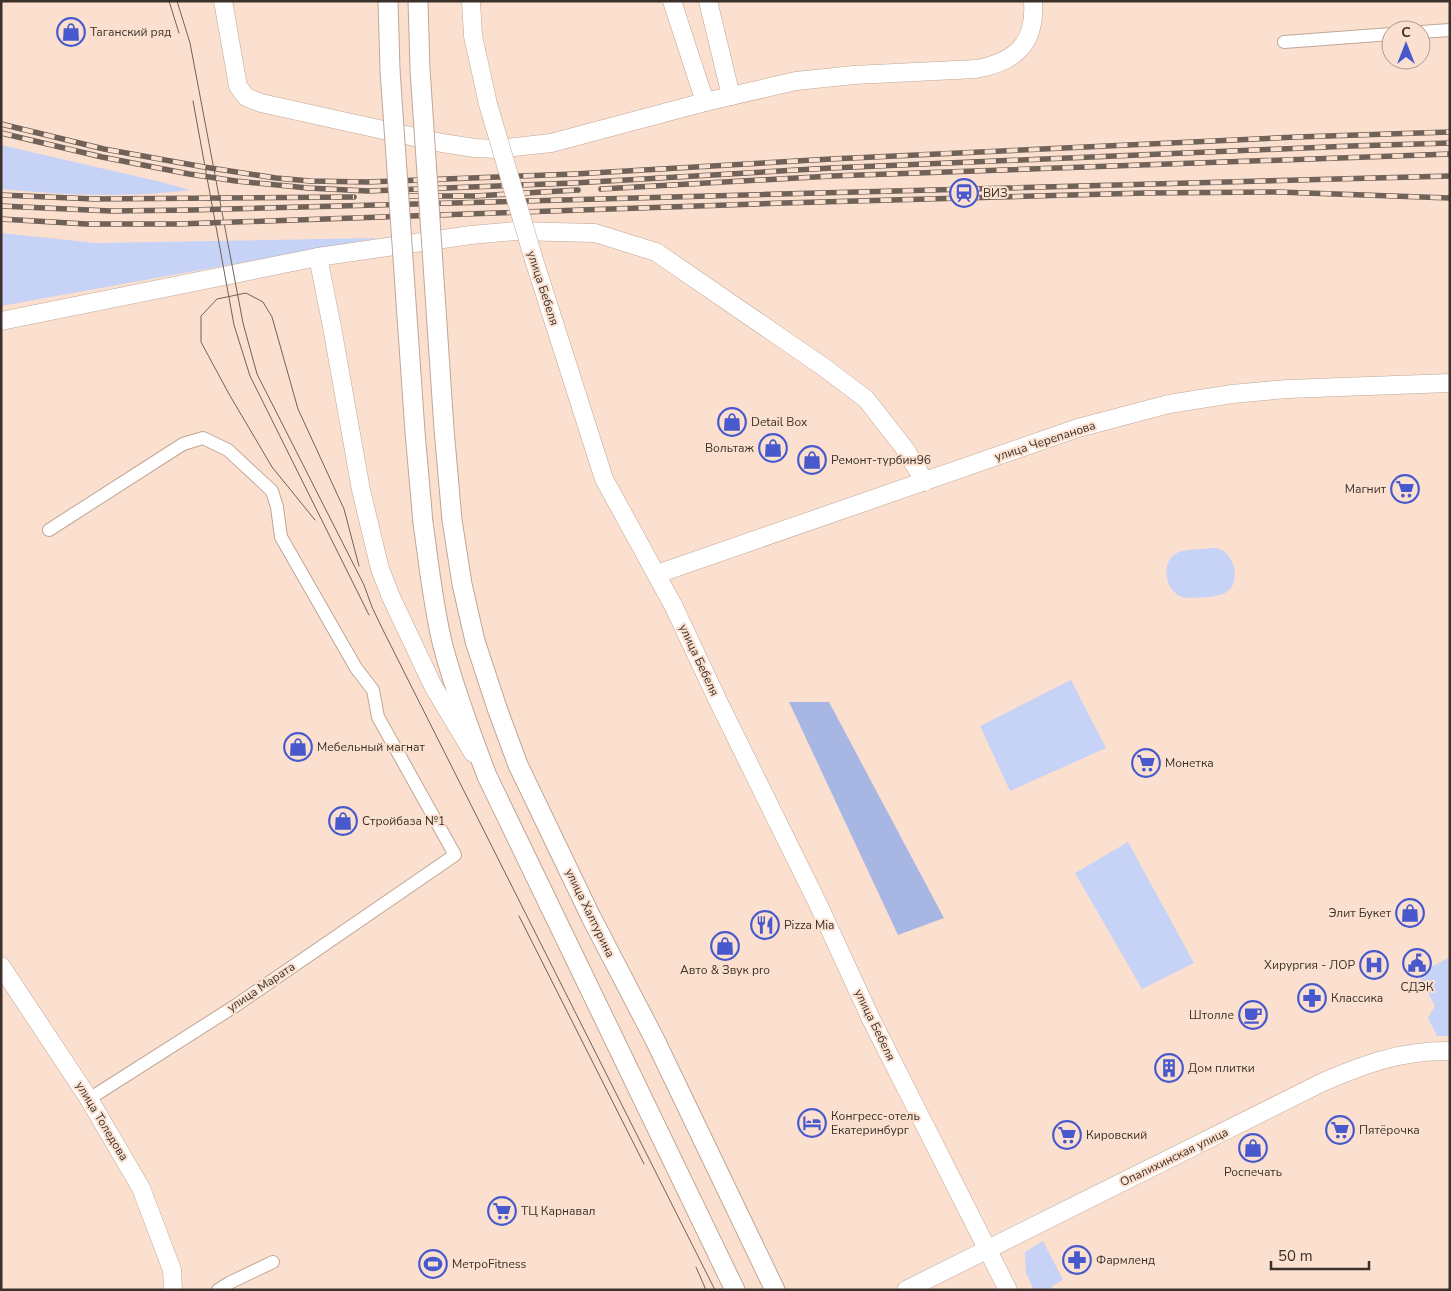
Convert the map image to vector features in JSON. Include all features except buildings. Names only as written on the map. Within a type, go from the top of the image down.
[{"type":"main road","points":[[223,1],[238,86],[246,96],[261,103],[442,143],[474,148],[497,149],[551,143],[706,102],[806,80],[854,75],[976,69],[994,66],[1004,62],[1025,44],[1034,13],[1033,1]]},
{"type":"main road","points":[[380,1],[390,70]]},
{"type":"main road","points":[[388,1],[390,70],[414,422],[423,523],[432,589],[443,646],[464,714],[487,776]]},
{"type":"main road","name":"улица Халтурина","points":[[418,1],[422,98],[444,429],[452,520],[462,584],[475,641],[496,708],[518,765],[591,917],[655,1040],[775,1290]]},
{"type":"main road","points":[[672,1],[706,102]]},
{"type":"main road","points":[[708,1],[731,96]]},
{"type":"main road","name":"улица Бебеля","points":[[471,3],[472,36],[488,104],[534,260],[604,479],[657,574],[794,854],[872,1019],[1008,1290]]},
{"type":"main road","points":[[1,321],[318,257],[471,235],[515,231],[595,232],[656,252],[825,368],[866,399],[905,449],[925,482]]},
{"type":"main road","points":[[318,257],[361,490],[380,569],[391,598],[433,686],[487,776],[735,1290]]},
{"type":"main road","name":"улица Черепанова","points":[[657,574],[1078,428],[1169,404],[1287,388],[1450,383]]},
{"type":"main road","name":"улица Толедова","points":[[1,966],[90,1099],[141,1188],[172,1270],[174,1290]]},
{"type":"main road","name":"Опалихинская улица","points":[[906,1290],[1323,1082],[1383,1058],[1434,1051],[1450,1051]]},
{"type":"street","points":[[1431,31],[1450,30]]},
{"type":"street","points":[[1284,42],[1381,35]]},
{"type":"street","name":"улица Марата","points":[[49,530],[183,444],[203,438],[228,450],[272,491],[277,508],[281,537],[356,668],[373,690],[378,718],[455,855],[235,1006],[90,1099]]},
{"type":"street","points":[[218,1290],[273,1262]]},
{"type":"shaded area","points":[[1,145],[190,190],[144,194],[96,195],[1,189]]},
{"type":"shaded area","points":[[1,233],[96,243],[378,238],[1,306]]},
{"type":"shaded area","points":[[1213,548],[1220,549],[1226,553],[1234,566],[1235,580],[1228,591],[1210,597],[1191,598],[1182,597],[1176,593],[1171,588],[1166,573],[1170,559],[1179,552]]},
{"type":"shaded area","points":[[1071,680],[1106,748],[1010,791],[980,726]]},
{"type":"shaded area","points":[[789,702],[829,702],[944,918],[898,935]]},
{"type":"shaded area","points":[[1128,842],[1194,963],[1142,989],[1075,873]]},
{"type":"shaded area","points":[[1450,957],[1450,1036],[1437,1036],[1428,1018],[1435,1006],[1418,974]]},
{"type":"shaded area","points":[[1043,1241],[1063,1280],[1052,1286],[1053,1290],[1034,1290],[1026,1273],[1025,1252]]},
{"type":"tram line","points":[[169,1],[179,33]]},
{"type":"tram line","points":[[177,1],[190,43],[243,323],[257,374],[364,585],[383,630],[715,1290]]},
{"type":"tram line","points":[[193,101],[234,325],[250,376],[369,615]]},
{"type":"tram line","points":[[315,520],[272,467],[201,342],[201,316],[217,299],[246,293],[263,302],[272,317],[298,409],[344,509],[359,566]]},
{"type":"tram line","points":[[519,916],[644,1164]]},
{"type":"tram line","points":[[696,1267],[706,1290]]},
{"type":"railway","points":[[1,124],[104,149],[204,167],[276,178],[310,181],[368,182],[575,174],[831,159],[1297,137],[1450,132]]},
{"type":"railway","points":[[1,133],[102,157],[189,174],[308,188],[368,191],[574,183],[831,168],[1450,143]]},
{"type":"railway","points":[[601,189],[832,176],[1450,154]]},
{"type":"railway","points":[[1,206],[111,211],[191,210],[1450,176]]},
{"type":"railway","points":[[409,196],[474,196],[578,190]]},
{"type":"railway","points":[[1,219],[86,224],[179,224],[784,203],[1145,193],[1278,192],[1450,198]]},
{"type":"railway","points":[[1,195],[94,199],[354,197]]},
{"type":"place","name":"Таганский ряд","points":[[71,32]]},
{"type":"place","name":"ВИЗ","points":[[964,193]]},
{"type":"place","name":"Detail Box","points":[[732,422]]},
{"type":"place","name":"Вольтаж","points":[[773,448]]},
{"type":"place","name":"Ремонт-турбин96","points":[[812,460]]},
{"type":"place","name":"Магнит","points":[[1405,489]]},
{"type":"place","name":"Мебельный магнат","points":[[298,747]]},
{"type":"place","name":"Монетка","points":[[1146,763]]},
{"type":"place","name":"Стройбаза №1","points":[[343,821]]},
{"type":"place","name":"Элит Букет","points":[[1410,913]]},
{"type":"place","name":"Pizza Mia","points":[[765,925]]},
{"type":"place","name":"Авто & Звук pro","points":[[725,946]]},
{"type":"place","name":"СДЭК","points":[[1417,963]]},
{"type":"place","name":"Хирургия - ЛОР","points":[[1374,965]]},
{"type":"place","name":"Классика","points":[[1312,998]]},
{"type":"place","name":"Штолле","points":[[1253,1015]]},
{"type":"place","name":"Дом плитки","points":[[1169,1068]]},
{"type":"place","name":"Конгресс-отель Екатеринбург","points":[[812,1123]]},
{"type":"place","name":"Пятёрочка","points":[[1340,1130]]},
{"type":"place","name":"Кировский","points":[[1067,1135]]},
{"type":"place","name":"Роспечать","points":[[1253,1148]]},
{"type":"place","name":"ТЦ Карнавал","points":[[502,1211]]},
{"type":"place","name":"Фармленд","points":[[1077,1260]]},
{"type":"place","name":"МетроFitness","points":[[433,1264]]}]
